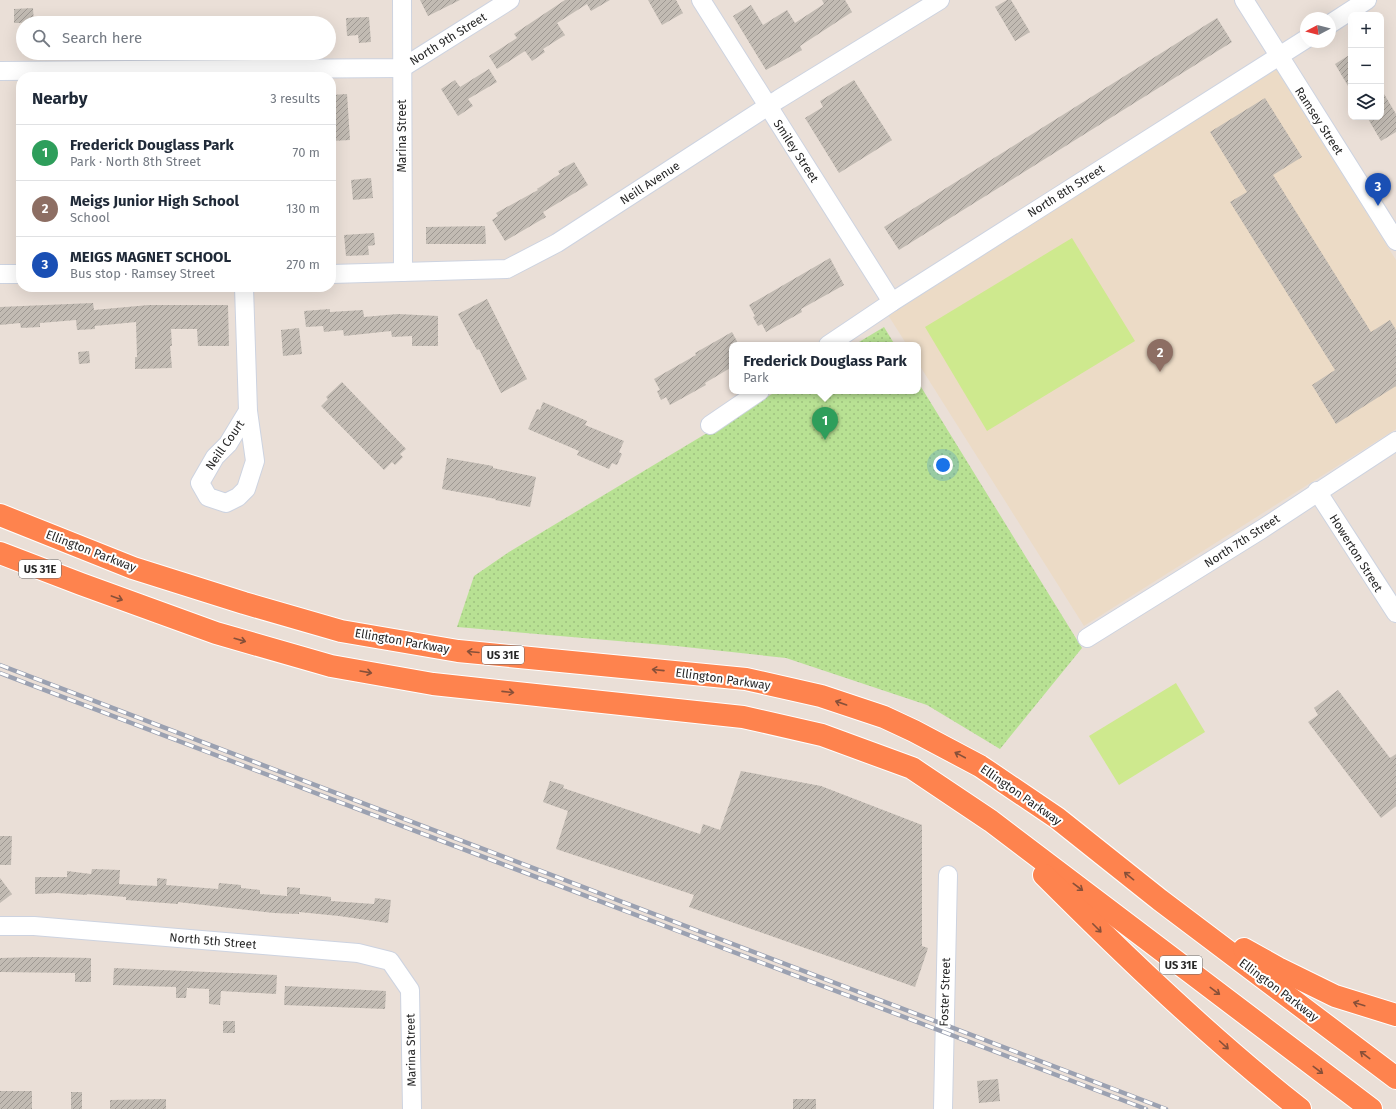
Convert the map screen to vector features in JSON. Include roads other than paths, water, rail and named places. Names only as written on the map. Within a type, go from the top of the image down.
[{"type":"highway","name":"Ellington Parkway","points":[[0,515],[133,568],[244,603],[340,630],[458,651],[746,679],[821,696],[884,717],[980,766],[1057,818],[1160,900],[1396,1078]]},
{"type":"highway","name":"US 31E","points":[[0,553],[216,633],[331,666],[433,684],[743,717],[822,735],[912,768],[991,821],[1371,1109]]},
{"type":"highway","points":[[0,566],[41,578],[81,584]]},
{"type":"highway","points":[[991,821],[1117,948],[1263,1080],[1300,1109]]},
{"type":"highway","points":[[1160,900],[1278,968],[1335,996],[1396,1015]]},
{"type":"street","name":"Marina Street","points":[[402,0],[403,272]]},
{"type":"street","name":"North 9th Street","points":[[0,71],[402,68],[510,0]]},
{"type":"street","name":"Smiley Street","points":[[701,0],[767,107],[892,302]]},
{"type":"street","name":"Neill Avenue","points":[[336,274],[507,269],[557,243],[767,107],[940,0]]},
{"type":"street","name":"Ramsey Street","points":[[1244,0],[1278,57],[1396,241]]},
{"type":"street","points":[[1336,20],[1367,0]]},
{"type":"street","name":"North 8th Street","points":[[832,342],[892,302],[1300,43]]},
{"type":"street","points":[[0,274],[16,274]]},
{"type":"street","name":"Neill Court","points":[[244,292],[248,411],[255,461],[246,489],[238,497],[226,503],[208,497],[200,483],[215,457],[228,444],[248,411]]},
{"type":"street","points":[[710,425],[756,394]]},
{"type":"street","name":"North 7th Street","points":[[1087,638],[1262,529],[1317,491],[1396,440]]},
{"type":"street","name":"Howerton Street","points":[[1317,491],[1396,613]]},
{"type":"street","name":"Foster Street","points":[[943,1109],[948,875]]},
{"type":"street","name":"North 5th Street","points":[[0,926],[34,926],[358,953],[390,962],[410,990]]},
{"type":"street","name":"Marina Street","points":[[410,990],[412,1109]]},
{"type":"railway","points":[[0,665],[1166,1109]]},
{"type":"railway","points":[[0,673],[1146,1109]]},
{"type":"place","name":"MEIGS MAGNET SCHOOL","points":[[1378,206]]},
{"type":"place","name":"Meigs Junior High School","points":[[1160,372]]},
{"type":"place","name":"Frederick Douglass Park","points":[[825,440]]}]
